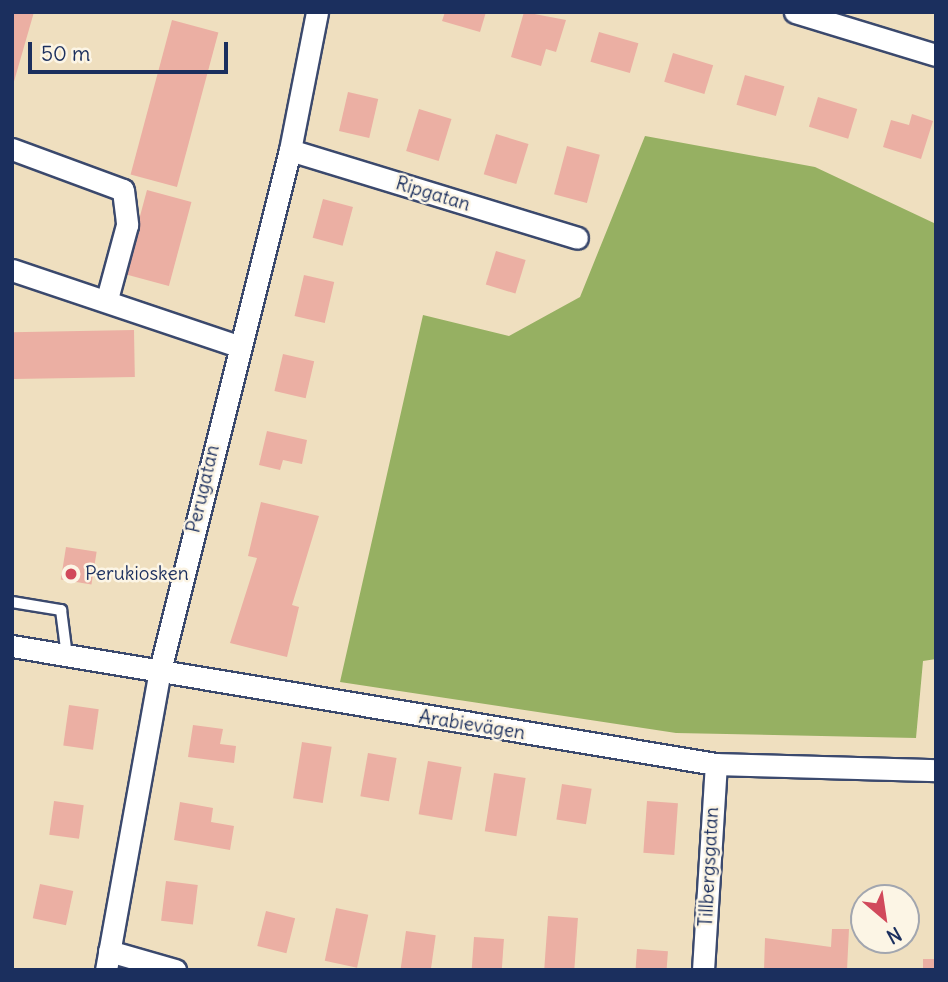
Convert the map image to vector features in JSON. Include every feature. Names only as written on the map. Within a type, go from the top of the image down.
[{"type":"street","name":"Perugatan","points":[[108,960],[159,674],[237,346],[290,149],[317,12]]},
{"type":"street","points":[[795,12],[936,55]]},
{"type":"street","points":[[12,149],[123,190],[127,225],[107,299]]},
{"type":"street","name":"Ripgatan","points":[[290,149],[577,238]]},
{"type":"street","points":[[12,270],[107,299],[237,346]]},
{"type":"street","name":"Arabievägen","points":[[12,646],[159,674],[716,764],[936,770]]},
{"type":"street","name":"Tillbergsgatan","points":[[703,970],[716,764]]},
{"type":"street","points":[[108,960],[175,970]]},
{"type":"lane","points":[[12,602],[61,610],[66,656]]},
{"type":"green space","points":[[645,136],[815,167],[936,224],[936,659],[923,661],[916,738],[676,733],[340,682],[423,315],[509,336],[580,297]]},
{"type":"building","points":[[12,12],[34,12],[13,85],[12,85]]},
{"type":"building","points":[[445,12],[486,12],[480,32],[442,21]]},
{"type":"building","points":[[524,12],[566,20],[556,52],[546,49],[541,66],[511,57]]},
{"type":"building","points":[[172,20],[218,32],[177,187],[131,175]]},
{"type":"building","points":[[599,32],[638,43],[630,73],[590,62]]},
{"type":"building","points":[[673,53],[713,65],[704,94],[664,82]]},
{"type":"building","points":[[745,75],[784,86],[776,116],[736,105]]},
{"type":"building","points":[[348,92],[378,99],[369,138],[339,131]]},
{"type":"building","points":[[818,97],[857,109],[848,139],[809,127]]},
{"type":"building","points":[[419,109],[452,119],[439,161],[406,151]]},
{"type":"building","points":[[912,114],[933,121],[921,159],[883,147],[891,120],[909,125]]},
{"type":"building","points":[[496,134],[529,144],[516,184],[484,174]]},
{"type":"building","points":[[567,146],[600,155],[587,203],[554,194]]},
{"type":"building","points":[[147,190],[191,202],[169,286],[124,274]]},
{"type":"building","points":[[323,199],[353,207],[343,246],[313,238]]},
{"type":"building","points":[[496,251],[526,260],[515,294],[486,284]]},
{"type":"building","points":[[304,275],[334,282],[325,323],[295,316]]},
{"type":"building","points":[[134,330],[135,377],[13,379],[12,332]]},
{"type":"building","points":[[283,354],[314,361],[306,398],[274,391]]},
{"type":"building","points":[[267,431],[307,440],[302,464],[283,460],[280,470],[259,465]]},
{"type":"building","points":[[261,502],[319,516],[292,605],[299,607],[287,657],[230,643],[257,558],[248,556]]},
{"type":"building","points":[[66,547],[97,552],[91,584],[61,580]]},
{"type":"building","points":[[69,705],[99,709],[93,750],[63,746]]},
{"type":"building","points":[[193,725],[223,729],[220,744],[236,746],[234,763],[188,757]]},
{"type":"building","points":[[302,742],[332,747],[323,803],[293,798]]},
{"type":"building","points":[[368,753],[397,758],[389,801],[360,796]]},
{"type":"building","points":[[428,761],[461,767],[452,820],[419,814]]},
{"type":"building","points":[[494,773],[526,778],[516,836],[485,831]]},
{"type":"building","points":[[562,784],[592,789],[586,824],[556,820]]},
{"type":"building","points":[[54,801],[84,805],[79,839],[49,835]]},
{"type":"building","points":[[647,801],[678,803],[674,855],[643,853]]},
{"type":"building","points":[[180,802],[213,808],[211,822],[234,826],[230,850],[174,840]]},
{"type":"building","points":[[166,881],[198,885],[193,925],[161,921]]},
{"type":"building","points":[[40,884],[73,891],[66,925],[33,918]]},
{"type":"building","points":[[336,908],[368,915],[357,968],[325,961]]},
{"type":"building","points":[[266,911],[295,918],[286,953],[257,946]]},
{"type":"building","points":[[548,916],[578,918],[574,970],[544,970]]},
{"type":"building","points":[[832,929],[849,929],[847,970],[764,970],[765,938],[831,947]]},
{"type":"building","points":[[406,931],[436,935],[431,970],[401,970]]},
{"type":"building","points":[[474,937],[504,939],[502,970],[472,970]]},
{"type":"building","points":[[637,949],[668,951],[667,970],[636,970]]},
{"type":"building","points":[[923,959],[936,959],[936,970],[923,970]]},
{"type":"place","name":"Perukiosken","points":[[71,574]]}]
